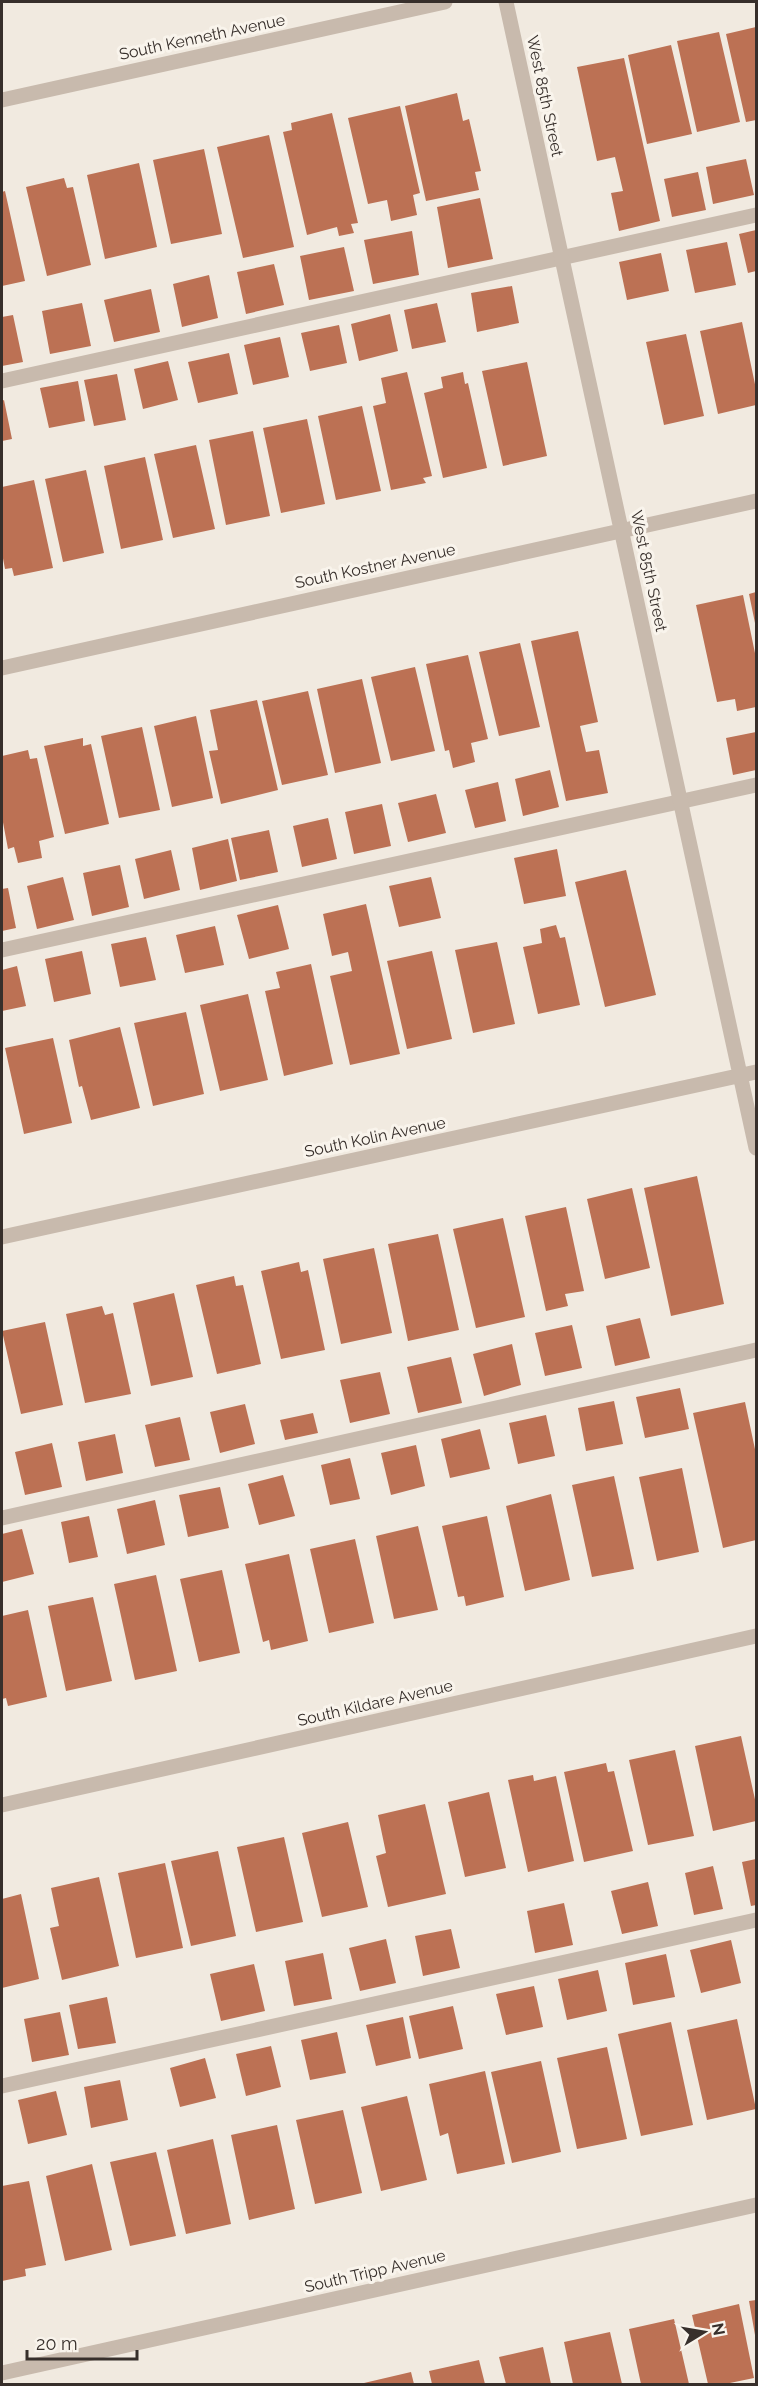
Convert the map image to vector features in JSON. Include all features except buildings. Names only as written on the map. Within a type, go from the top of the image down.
[{"type":"street","name":"South Kenneth Avenue","points":[[2,99],[445,2]]},
{"type":"street","name":"West 85th Street","points":[[506,2],[756,1148]]},
{"type":"street","points":[[2,381],[756,215]]},
{"type":"street","name":"South Kostner Avenue","points":[[2,668],[756,501]]},
{"type":"street","points":[[2,950],[756,785]]},
{"type":"street","name":"South Kolin Avenue","points":[[2,1237],[756,1072]]},
{"type":"street","points":[[2,1518],[756,1350]]},
{"type":"street","name":"South Kildare Avenue","points":[[2,1804],[756,1636]]},
{"type":"street","points":[[2,2086],[756,1920]]},
{"type":"street","name":"South Tripp Avenue","points":[[2,2373],[756,2205]]}]
